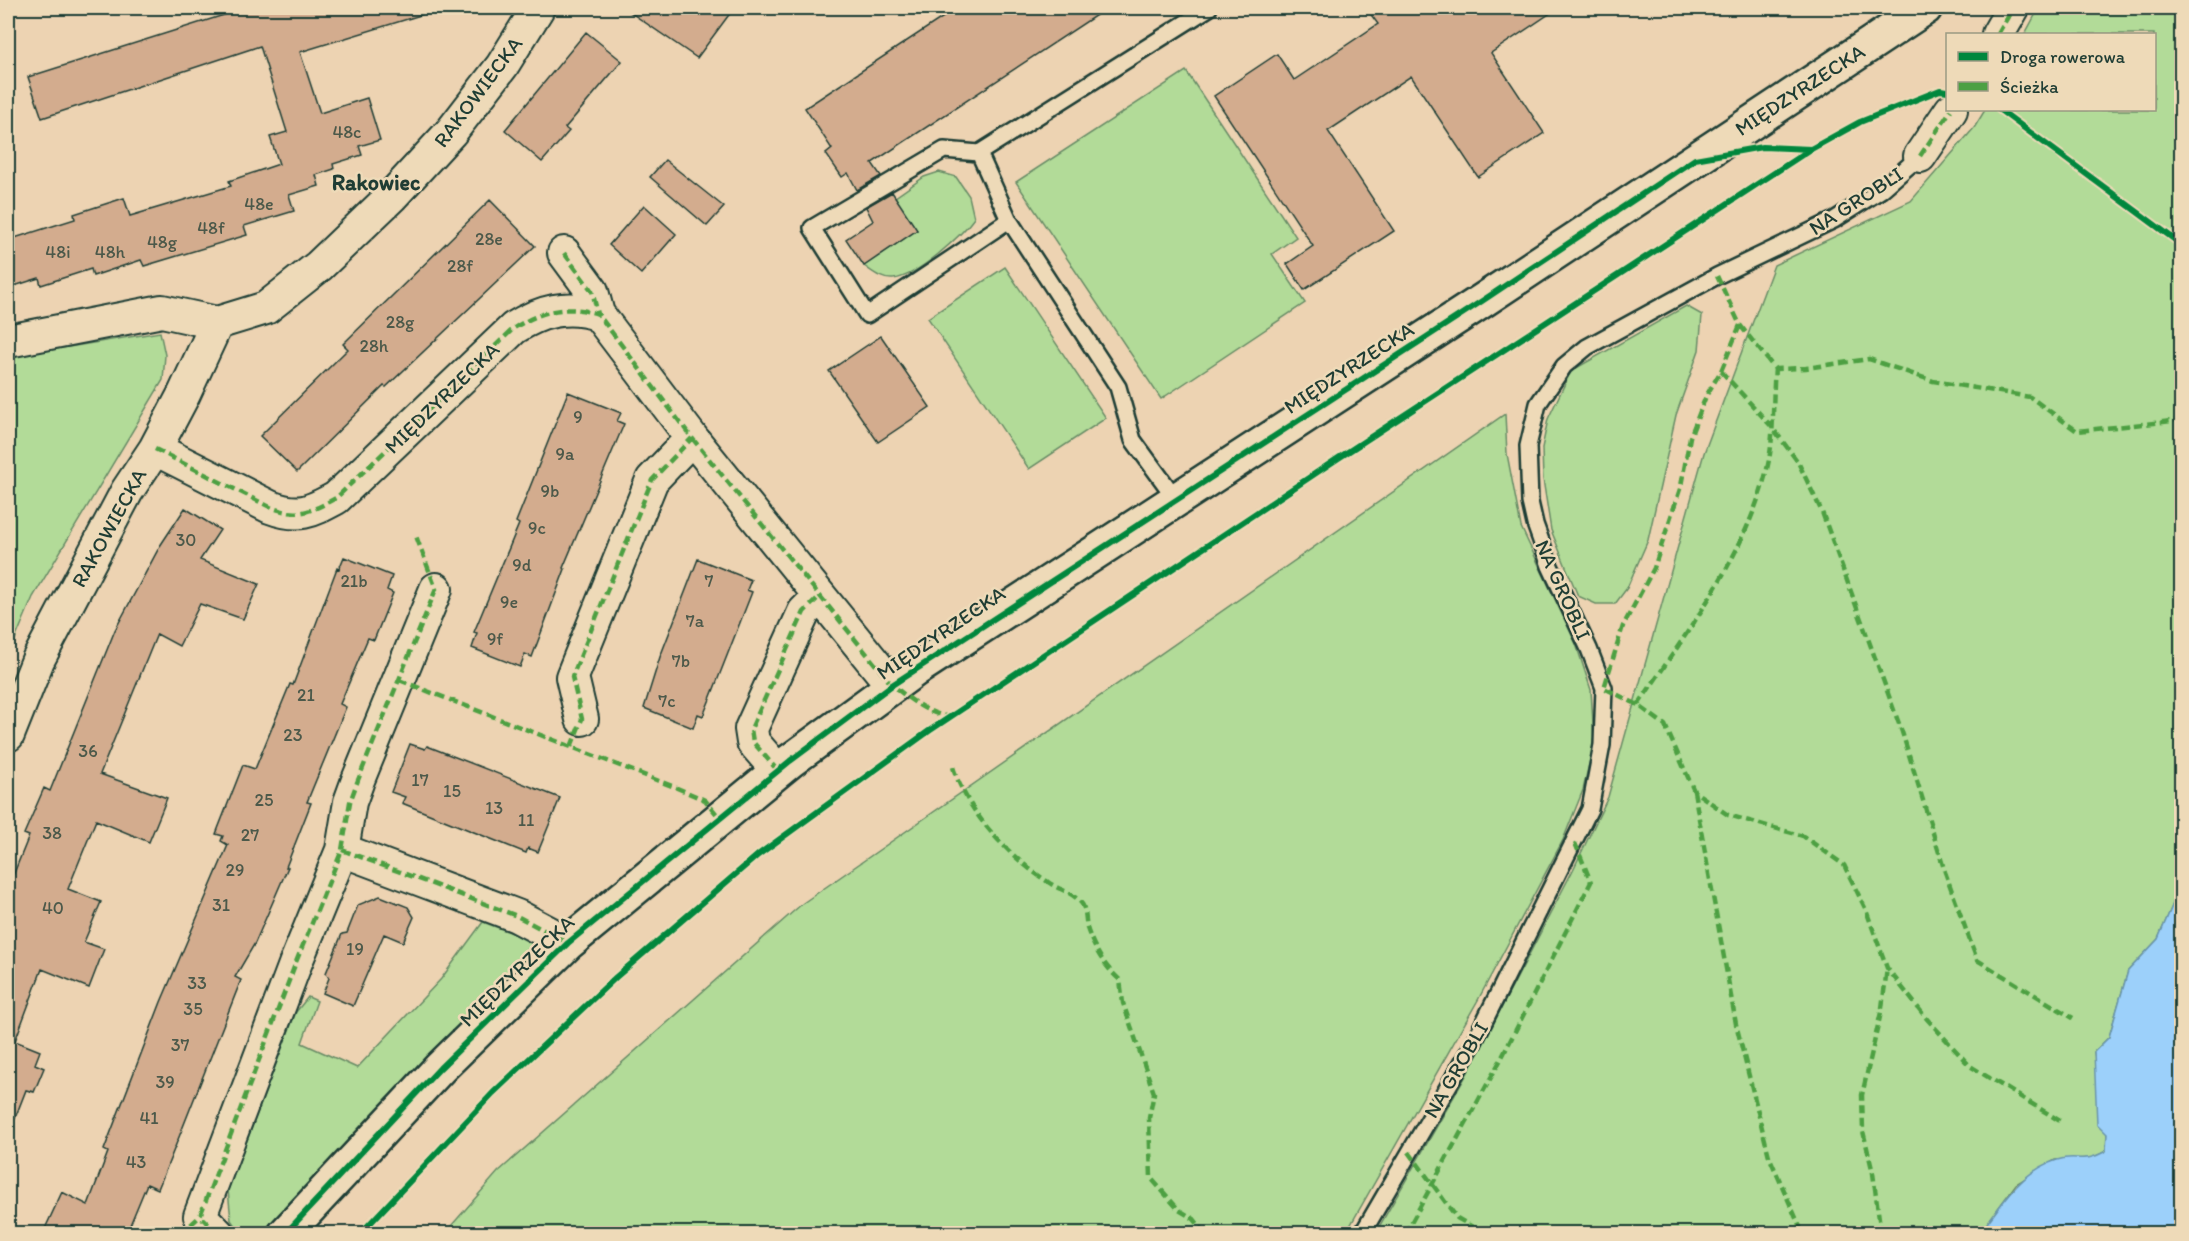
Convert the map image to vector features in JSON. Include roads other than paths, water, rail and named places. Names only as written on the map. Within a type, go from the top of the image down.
[{"type":"street","name":"RAKOWIECKA","points":[[8,342],[162,311],[217,323],[266,308],[319,266],[392,196],[451,132],[502,66],[538,8]]},
{"type":"street","name":"MIĘDZYRZECKA","points":[[285,1233],[440,1068],[568,943],[778,771],[892,685],[1482,301],[1925,8]]},
{"type":"street","points":[[1999,33],[2013,8]]},
{"type":"street","name":"NA GROBLI","points":[[1920,156],[1950,111]]},
{"type":"street","points":[[564,253],[592,291],[598,314]]},
{"type":"street","name":"MIĘDZYRZECKA","points":[[155,449],[270,507],[287,513],[301,514],[336,498],[514,328],[530,319],[558,309],[581,308],[598,314],[692,438],[892,685]]},
{"type":"street","name":"RAKOWIECKA","points":[[8,735],[44,650],[127,491],[155,449],[217,323]]},
{"type":"street","points":[[582,719],[573,677],[652,480],[692,438]]},
{"type":"street","points":[[200,1228],[296,962],[342,850],[350,802],[436,589]]},
{"type":"street","points":[[778,771],[753,742],[751,729],[804,612],[820,596]]},
{"type":"street","points":[[342,850],[517,916],[568,943]]},
{"type":"lane","points":[[1009,220],[867,315],[812,228],[944,150],[979,153],[1209,8]]},
{"type":"lane","points":[[979,153],[1009,220],[1118,387],[1133,440],[1176,499]]},
{"type":"lane","name":"NA GROBLI","points":[[1362,1233],[1473,1044],[1590,809],[1602,745],[1604,688],[1534,524],[1530,502],[1528,446],[1538,404],[1564,366],[1587,347],[1718,276],[1834,220],[1881,190],[1920,156]]},
{"type":"water","points":[[2181,885],[2181,1233],[1980,1233],[2004,1200],[2033,1172],[2057,1160],[2091,1157],[2106,1151],[2107,1134],[2097,1124],[2094,1052],[2109,1037],[2128,971],[2158,939]]},
{"type":"district","name":"Rakowiec","points":[[376,182]]}]
